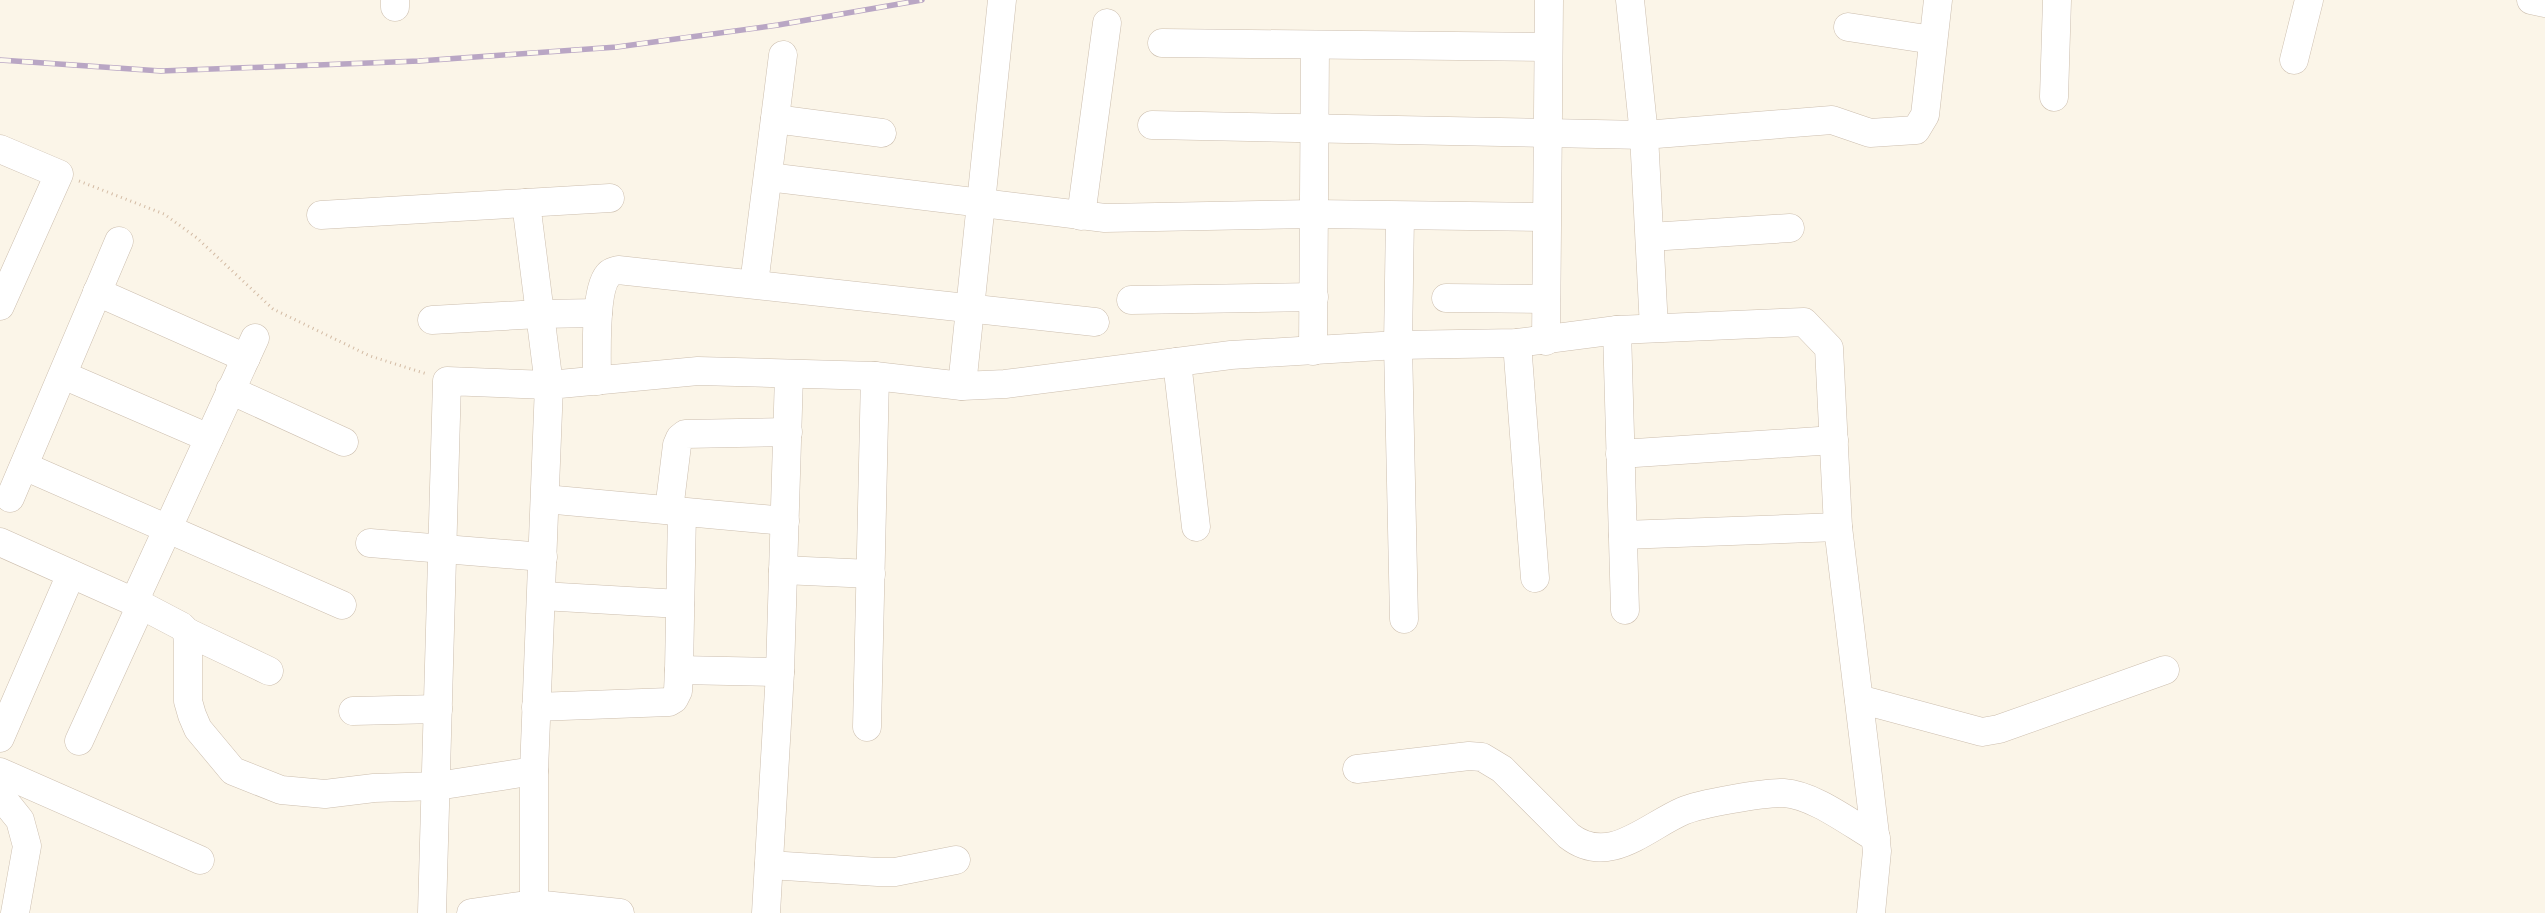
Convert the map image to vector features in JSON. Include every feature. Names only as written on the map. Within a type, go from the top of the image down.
[{"type":"street","points":[[962,386],[1002,0]]},
{"type":"street","points":[[1546,340],[1549,0]]},
{"type":"street","points":[[1630,0],[1644,135],[1654,328]]},
{"type":"street","points":[[1152,125],[1644,135],[1832,120],[1870,133],[1916,130],[1924,115],[1938,0]]},
{"type":"street","points":[[2054,97],[2058,0]]},
{"type":"street","points":[[2294,60],[2309,0]]},
{"type":"street","points":[[2531,0],[2545,3]]},
{"type":"street","points":[[1081,216],[1107,23]]},
{"type":"street","points":[[1848,26],[1933,40]]},
{"type":"street","points":[[1162,44],[1548,47]]},
{"type":"street","points":[[1314,351],[1315,45]]},
{"type":"street","points":[[754,284],[783,55]]},
{"type":"street","points":[[775,119],[882,133]]},
{"type":"street","points":[[0,149],[59,174],[0,306]]},
{"type":"street","points":[[768,177],[981,202],[1081,216],[1125,218],[1314,214],[1546,218]]},
{"type":"street","points":[[321,215],[610,198]]},
{"type":"street","points":[[526,203],[549,385],[534,771],[534,904]]},
{"type":"street","points":[[1400,216],[1398,345],[1404,619]]},
{"type":"street","points":[[1650,237],[1790,228]]},
{"type":"street","points":[[10,498],[119,241]]},
{"type":"street","points":[[597,381],[598,313],[604,282],[608,276],[618,270],[1095,322]]},
{"type":"street","points":[[78,741],[168,529],[250,348],[98,292]]},
{"type":"street","points":[[1132,300],[1314,297]]},
{"type":"street","points":[[1446,298],[1546,299]]},
{"type":"street","points":[[432,320],[598,313]]},
{"type":"street","points":[[432,913],[447,380],[549,385],[698,371],[875,376],[962,386],[1005,384],[1231,356],[1398,345],[1517,343],[1617,330],[1804,322],[1830,348],[1838,527],[1877,851],[1872,913]]},
{"type":"street","points":[[1617,330],[1625,610]]},
{"type":"street","points":[[1517,343],[1535,578]]},
{"type":"street","points":[[1177,362],[1196,527]]},
{"type":"street","points":[[62,375],[209,438]]},
{"type":"street","points":[[766,913],[780,672],[789,375]]},
{"type":"street","points":[[867,727],[875,376]]},
{"type":"street","points":[[230,390],[344,442]]},
{"type":"street","points":[[536,707],[668,702],[674,699],[678,691],[680,604],[676,511],[677,445],[680,438],[685,434],[788,432]]},
{"type":"street","points":[[1620,454],[1834,440]]},
{"type":"street","points":[[24,466],[342,605]]},
{"type":"street","points":[[545,499],[785,521]]},
{"type":"street","points":[[1623,535],[1838,527]]},
{"type":"street","points":[[370,544],[543,557]]},
{"type":"street","points":[[4,552],[71,574],[137,603],[181,626],[187,632],[269,671]]},
{"type":"street","points":[[783,570],[871,574]]},
{"type":"street","points":[[0,738],[71,574]]},
{"type":"street","points":[[542,596],[680,604]]},
{"type":"street","points":[[187,632],[188,700],[192,715],[198,729],[233,772],[281,790],[325,794],[374,788],[437,786],[534,771]]},
{"type":"street","points":[[679,670],[780,672]]},
{"type":"street","points":[[1859,699],[1982,732],[1999,730],[2165,670]]},
{"type":"street","points":[[353,711],[438,710]]},
{"type":"street","points":[[1358,769],[1469,756],[1482,757],[1502,769],[1580,845],[1594,848],[1604,849],[1620,844],[1684,810],[1765,794],[1784,793],[1800,795],[1876,838]]},
{"type":"street","points":[[0,772],[200,860]]},
{"type":"street","points":[[0,795],[20,820],[27,846],[14,913],[0,908]]},
{"type":"street","points":[[769,865],[878,872],[956,860]]},
{"type":"street","points":[[471,913],[534,904],[620,913]]},
{"type":"path","points":[[59,174],[164,214],[197,238],[273,308],[370,356],[447,380]]},
{"type":"railway","points":[[0,60],[161,71],[419,61],[617,47],[778,25],[922,0]]}]
